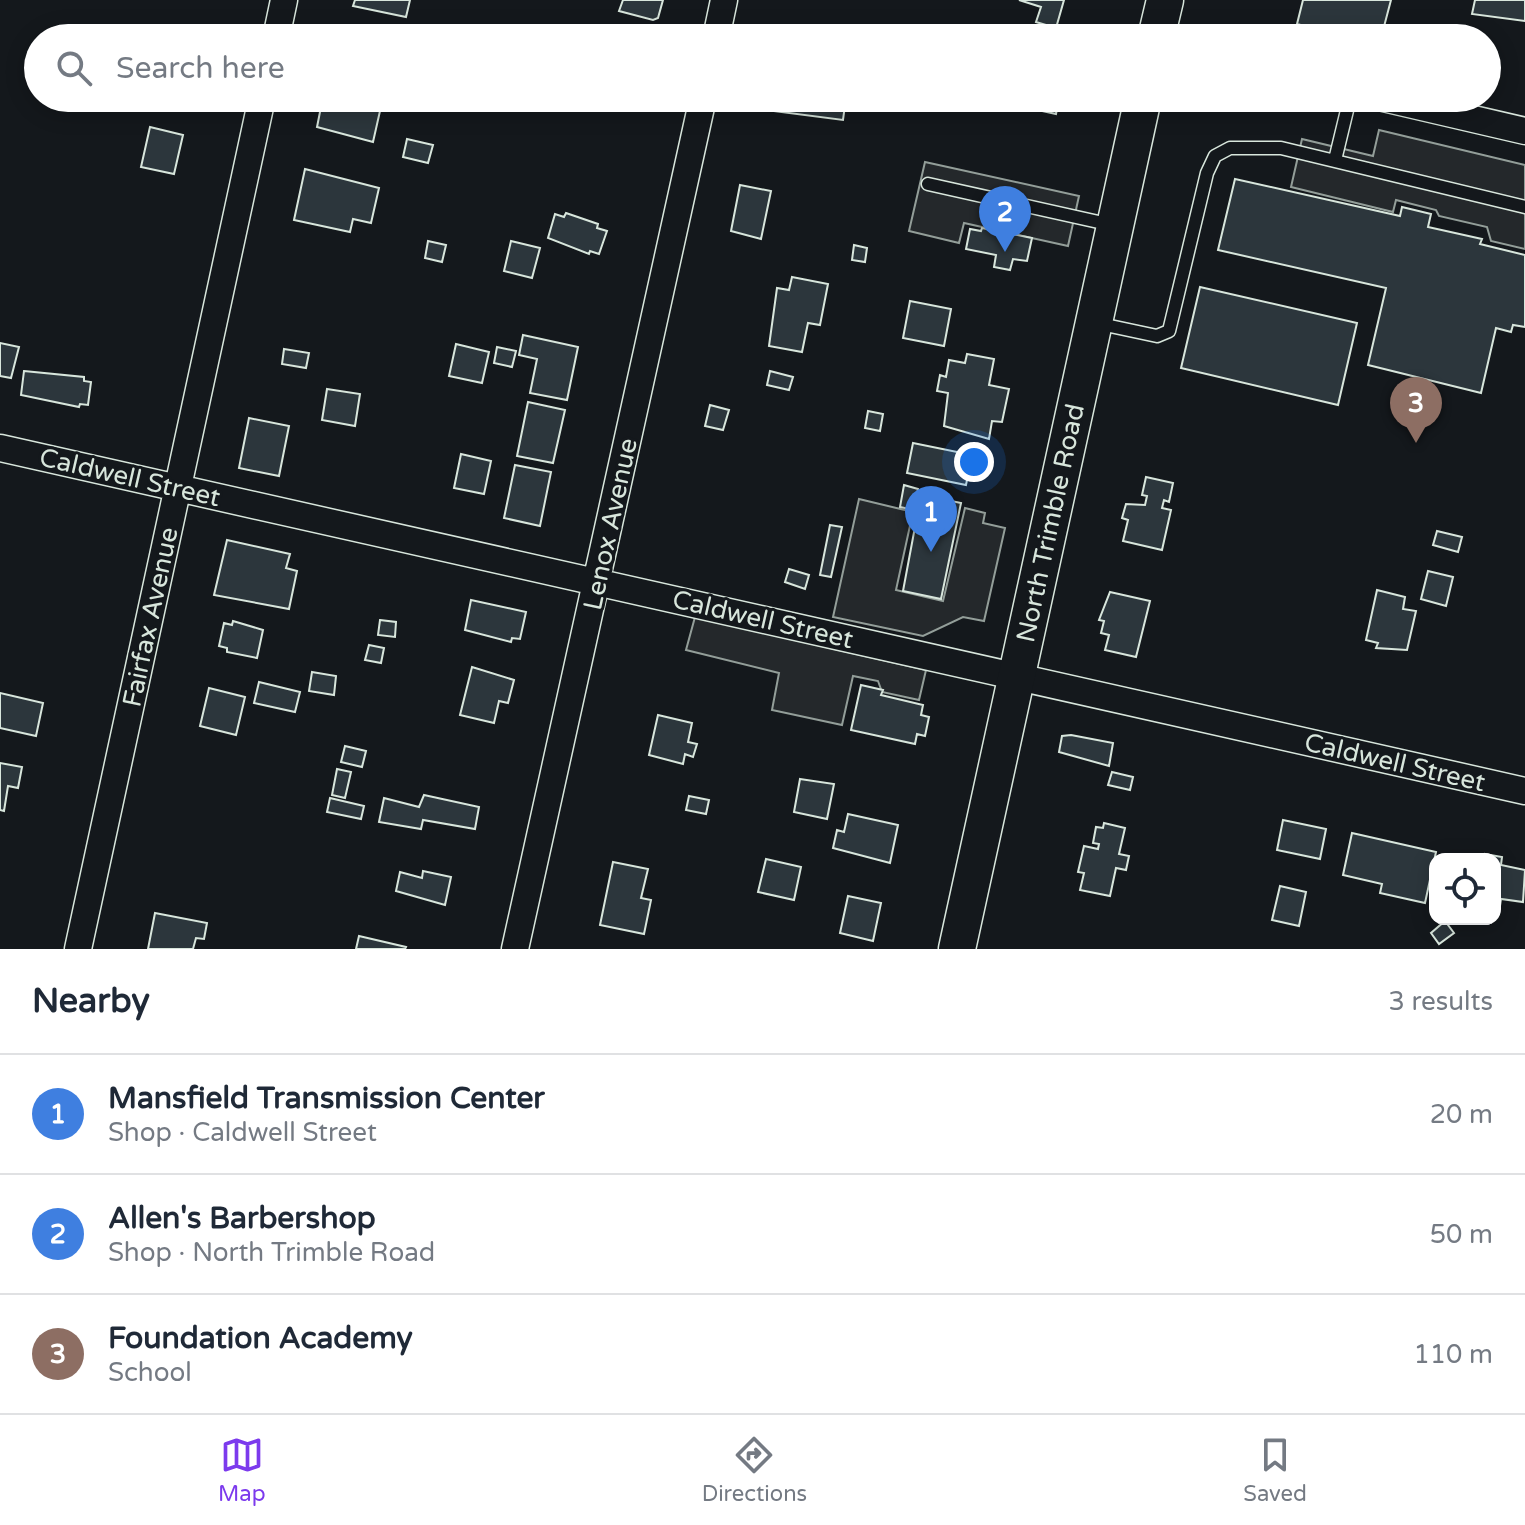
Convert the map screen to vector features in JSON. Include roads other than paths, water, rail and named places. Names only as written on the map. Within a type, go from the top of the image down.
[{"type":"main road","points":[[1159,24],[1165,0]]},
{"type":"main road","name":"North Trimble Road","points":[[957,949],[1140,112]]},
{"type":"street","points":[[279,24],[284,0]]},
{"type":"street","points":[[719,24],[724,0]]},
{"type":"street","name":"Fairfax Avenue","points":[[78,949],[259,112]]},
{"type":"street","name":"Lenox Avenue","points":[[515,949],[700,112]]},
{"type":"street","points":[[1443,112],[1525,131]]},
{"type":"street","name":"Caldwell Street","points":[[0,448],[1525,791]]},
{"type":"lane","points":[[1335,160],[1347,112]]},
{"type":"lane","points":[[1094,322],[1157,336],[1169,331],[1207,173],[1215,156],[1230,148],[1281,148],[1525,207]]},
{"type":"lane","points":[[928,184],[1115,225]]},
{"type":"place","name":"Allen's Barbershop","points":[[1005,252]]},
{"type":"place","name":"Foundation Academy","points":[[1416,443]]},
{"type":"place","name":"Mansfield Transmission Center","points":[[931,552]]}]
